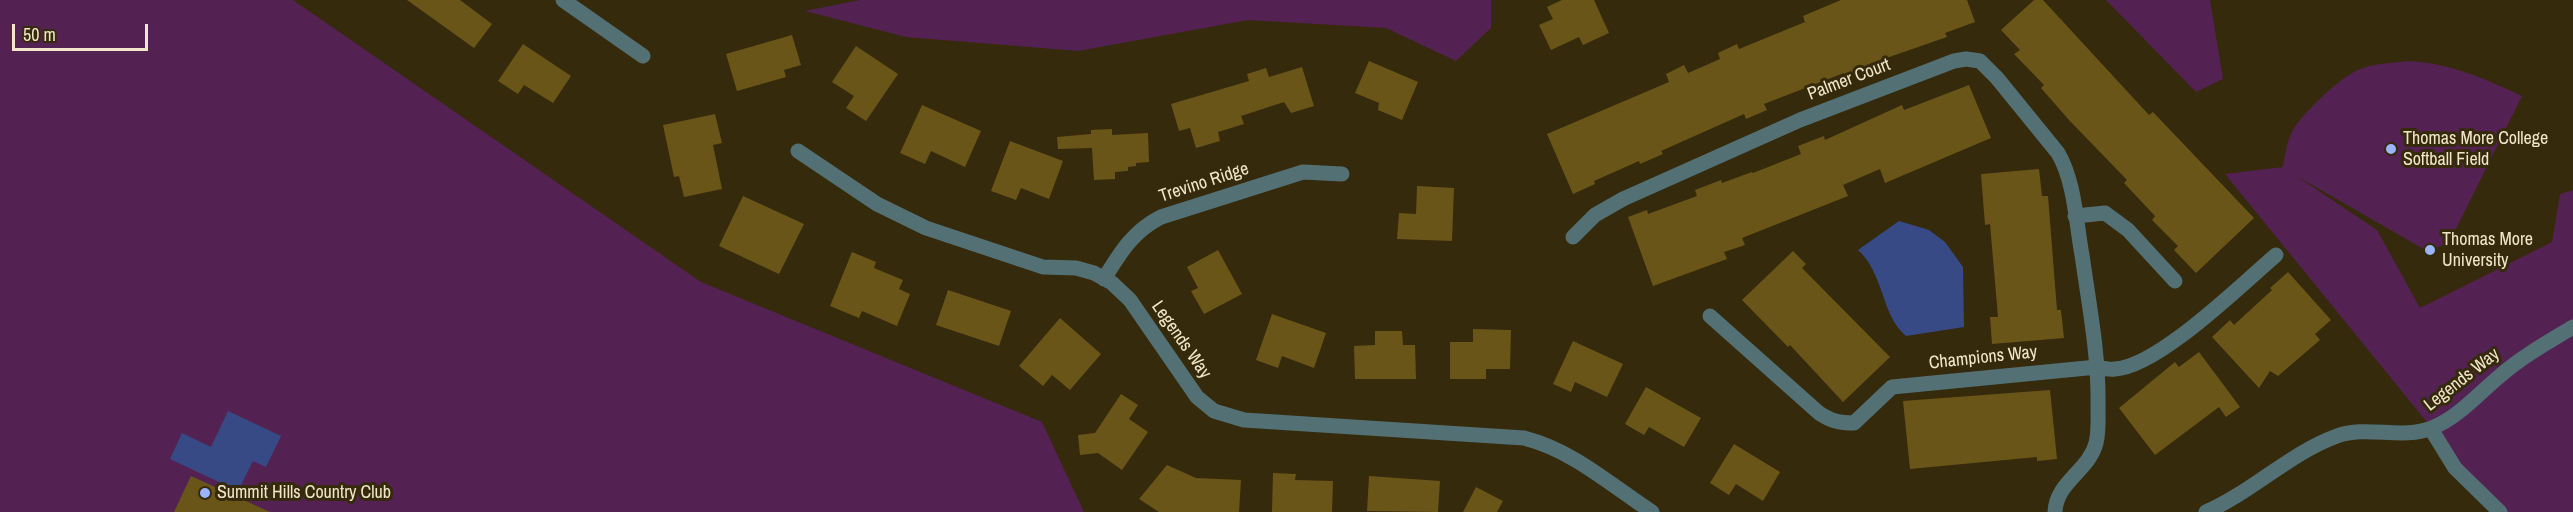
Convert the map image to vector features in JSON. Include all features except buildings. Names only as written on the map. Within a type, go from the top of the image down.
[{"type":"street","points":[[563,0],[643,56]]},
{"type":"street","name":"Palmer Court","points":[[1573,237],[1595,215],[1623,199],[1800,120],[1954,61],[1966,59],[1980,61],[1997,78],[2065,164],[2075,216],[2097,367],[2096,443],[2080,470],[2063,486],[2055,500],[2055,512]]},
{"type":"street","name":"Legends Way","points":[[798,152],[877,204],[926,228],[1043,267],[1076,268],[1104,279],[1130,300],[1197,397],[1214,411],[1244,420],[1524,438],[1550,444],[1576,459],[1652,512]]},
{"type":"street","name":"Trevino Ridge","points":[[1104,279],[1129,241],[1145,225],[1161,217],[1303,172],[1342,174]]},
{"type":"street","points":[[2075,216],[2106,213],[2128,230],[2175,281]]},
{"type":"street","name":"Champions Way","points":[[1710,316],[1819,413],[1840,423],[1854,423],[1892,387],[2097,367],[2115,369],[2133,364],[2153,355],[2191,330],[2276,255]]},
{"type":"street","name":"Legends Way","points":[[2206,512],[2252,487],[2316,444],[2339,435],[2356,432],[2409,432],[2431,429],[2455,415],[2529,354],[2573,327]]},
{"type":"street","points":[[2431,429],[2454,468],[2500,512]]},
{"type":"shaded area","name":"Summit Hills Country Club","points":[[0,0],[293,0],[701,282],[1042,422],[1084,512],[0,512]]},
{"type":"shaded area","points":[[860,0],[1491,0],[1491,28],[1456,61],[1386,28],[1248,20],[1078,51],[906,37],[805,11]]},
{"type":"shaded area","points":[[2106,0],[2210,0],[2223,79],[2196,92]]},
{"type":"shaded area","points":[[2409,61],[2453,68],[2522,96],[2449,243],[2427,251],[2295,175],[2377,230],[2420,308],[2552,242],[2560,194],[2573,190],[2573,512],[2500,512],[2225,174],[2283,167],[2293,130],[2332,88],[2350,74],[2364,68]]},
{"type":"water","points":[[1899,221],[1929,230],[1945,242],[1963,267],[1964,327],[1906,336],[1898,327],[1873,270],[1858,250]]},
{"type":"water","points":[[228,411],[281,436],[266,467],[253,461],[238,491],[170,459],[182,433],[211,447]]},
{"type":"place","name":"Thomas More College Softball Field","points":[[2391,149]]},
{"type":"place","name":"Thomas More University","points":[[2430,250]]},
{"type":"place","name":"Summit Hills Country Club","points":[[205,493]]}]
